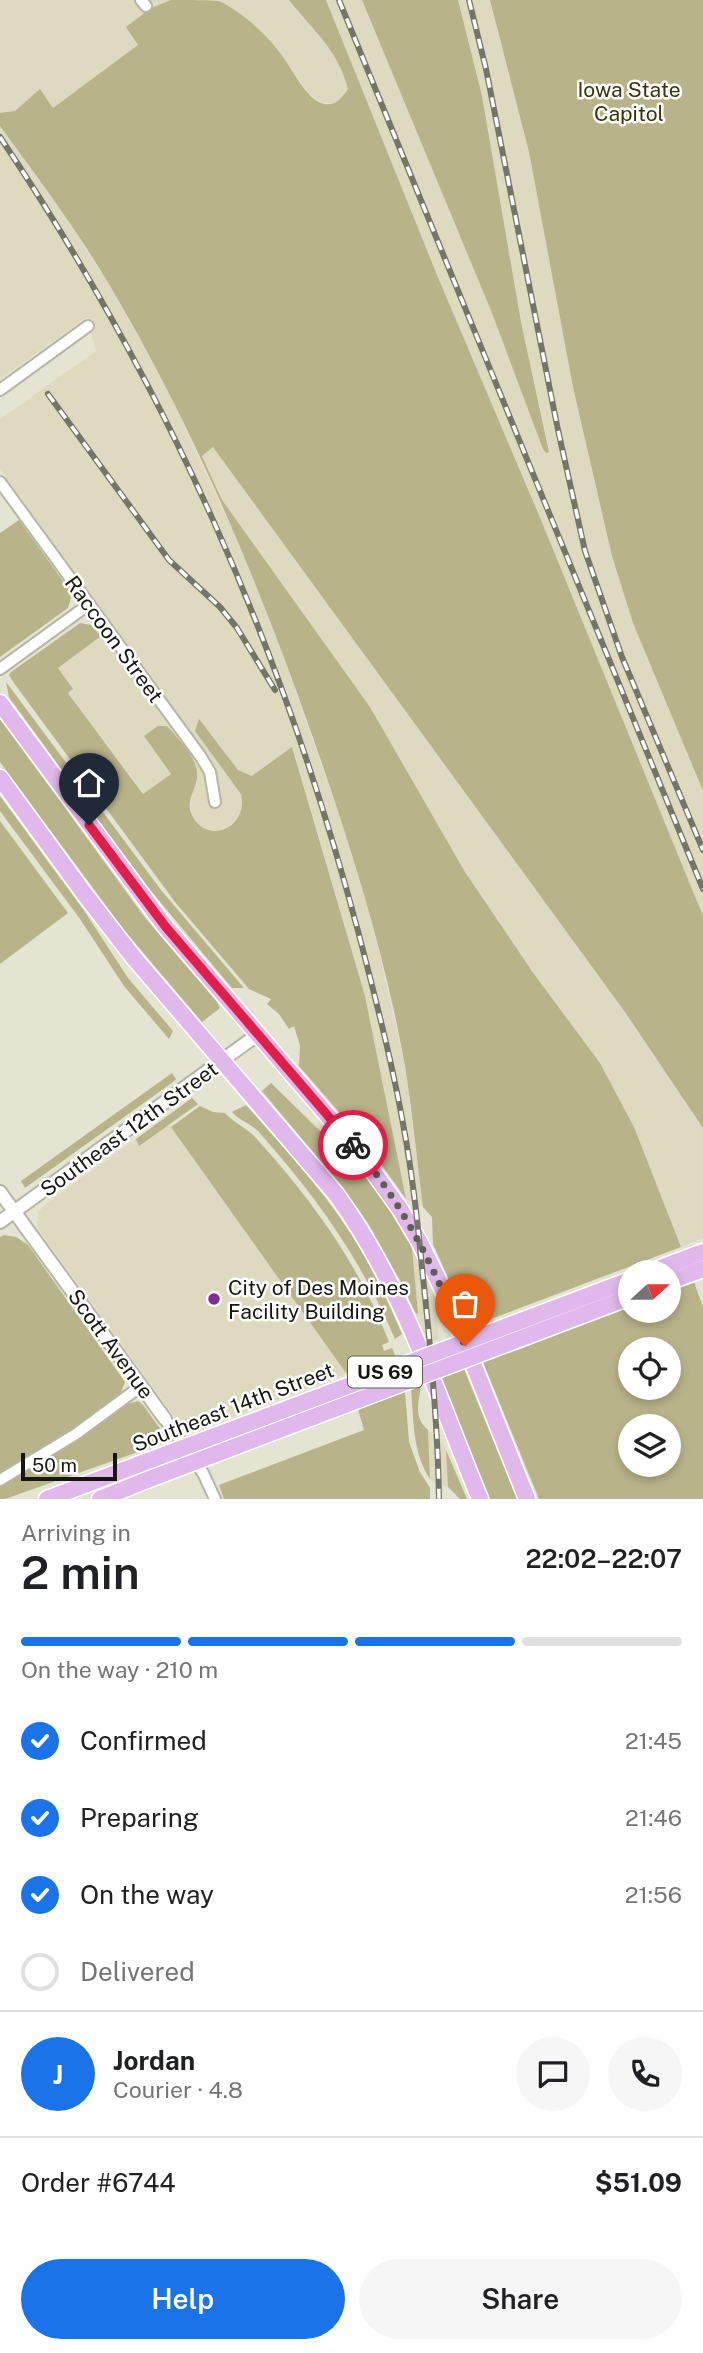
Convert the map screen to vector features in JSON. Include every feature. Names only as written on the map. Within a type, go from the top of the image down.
[{"type":"main road","points":[[0,703],[134,886],[257,1035],[359,1152],[387,1190],[419,1241],[446,1296],[527,1499]]},
{"type":"main road","points":[[0,778],[114,933],[336,1194],[377,1255],[400,1303],[480,1499]]},
{"type":"main road","points":[[681,1260],[703,1252]]},
{"type":"main road","points":[[681,1277],[703,1269]]},
{"type":"main road","name":"Southeast 14th Street","points":[[47,1499],[618,1285]]},
{"type":"main road","name":"Southeast 14th Street","points":[[100,1499],[618,1302]]},
{"type":"street","points":[[0,390],[88,326]]},
{"type":"street","name":"Raccoon Street","points":[[0,482],[201,758],[209,772],[215,803]]},
{"type":"street","points":[[0,669],[88,605]]},
{"type":"street","name":"Southeast 12th Street","points":[[0,1222],[257,1035]]},
{"type":"street","name":"Scott Avenue","points":[[0,1192],[203,1473],[215,1499]]},
{"type":"street","points":[[0,1480],[76,1434],[141,1386]]},
{"type":"shaded area","points":[[0,0],[171,0],[151,8],[139,45],[53,108],[40,90],[15,111],[0,113]]},
{"type":"shaded area","points":[[219,0],[289,0],[335,54],[348,89],[341,100],[322,103],[309,94],[277,48]]},
{"type":"shaded area","points":[[326,0],[362,0],[492,313],[546,452],[549,448],[521,322],[482,96],[458,0],[490,0],[529,152],[573,387],[612,556],[633,623],[703,792],[703,916],[541,520],[437,275]]},
{"type":"shaded area","points":[[0,126],[69,222],[148,354],[245,558],[272,624],[356,863],[377,943],[406,1072],[423,1207],[406,1199],[365,996],[293,748],[253,776],[238,770],[199,720],[241,794],[243,805],[242,814],[227,828],[209,830],[201,826],[192,815],[190,807],[196,767],[167,726],[162,725],[171,774],[144,794],[68,692],[72,688],[57,667],[113,627],[0,469],[0,419],[96,351],[87,317],[0,379]]},
{"type":"shaded area","points":[[213,446],[625,1012],[703,1128],[703,1238],[681,1247],[634,1127],[600,1063],[534,974],[465,872],[370,707],[222,500],[202,455]]},
{"type":"shaded area","points":[[165,1118],[347,1373],[187,1434],[37,1225],[38,1213],[43,1206]]},
{"type":"shaded area","points":[[412,1248],[440,1308],[436,1309],[439,1339],[428,1343],[416,1314]]},
{"type":"shaded area","points":[[428,1430],[441,1440],[446,1450],[448,1487],[430,1479]]},
{"type":"green space","points":[[171,0],[219,1],[251,22],[271,42],[315,100],[330,104],[340,99],[348,89],[338,62],[289,0],[326,0],[703,916],[703,1128],[625,1012],[213,447],[202,456],[222,500],[370,707],[465,872],[534,974],[600,1063],[634,1127],[681,1247],[647,1260],[618,1260],[618,1271],[470,1327],[433,1244],[432,1217],[423,1207],[406,1072],[366,900],[290,674],[246,560],[169,393],[110,286],[57,204],[0,126],[0,113],[15,111],[40,89],[53,108],[138,45],[126,27],[151,8]]},
{"type":"green space","points":[[362,0],[458,0],[482,96],[521,322],[549,452],[546,453],[543,449],[492,313]]},
{"type":"green space","name":"Iowa State Capitol","points":[[490,0],[703,0],[703,791],[633,623],[612,556],[573,387],[529,152]]},
{"type":"green space","points":[[19,520],[68,588],[71,598],[68,608],[0,657],[0,533]]},
{"type":"green space","points":[[80,623],[91,625],[101,636],[58,668],[73,689],[68,693],[143,794],[171,774],[144,736],[158,726],[167,726],[193,759],[197,778],[190,809],[199,824],[207,830],[225,829],[233,824],[242,806],[241,794],[195,731],[199,719],[238,770],[252,776],[292,747],[365,996],[406,1199],[366,1143],[299,1066],[300,1046],[294,1026],[289,1029],[279,1014],[267,1004],[271,999],[249,989],[175,902],[9,675]]},
{"type":"green space","points":[[6,682],[161,890],[244,988],[232,988],[141,879],[9,697]]},
{"type":"green space","points":[[0,719],[146,919],[217,1002],[220,1008],[202,1022],[124,930],[0,762]]},
{"type":"green space","points":[[0,796],[85,912],[128,978],[173,1031],[169,1039],[124,986],[80,919],[0,811]]},
{"type":"green space","points":[[0,821],[68,913],[0,964]]},
{"type":"green space","points":[[172,1073],[176,1079],[173,1082],[25,1188],[21,1181]]},
{"type":"green space","points":[[271,1083],[363,1173],[388,1208],[412,1248],[418,1313],[416,1314],[368,1223],[344,1189],[262,1091]]},
{"type":"green space","points":[[192,1098],[198,1104],[139,1146],[136,1139]]},
{"type":"green space","points":[[246,1105],[310,1178],[353,1238],[376,1278],[402,1334],[395,1339],[367,1282],[336,1229],[258,1131],[232,1112]]},
{"type":"green space","points":[[200,1106],[213,1112],[225,1113],[251,1133],[313,1207],[348,1259],[377,1313],[389,1342],[382,1345],[384,1351],[392,1348],[395,1355],[346,1373],[171,1127]]},
{"type":"green space","points":[[0,1237],[16,1237],[28,1245],[125,1382],[120,1395],[67,1434],[0,1475]]},
{"type":"green space","points":[[694,1282],[703,1307],[703,1499],[539,1499],[483,1362],[618,1311],[618,1323],[681,1323],[681,1287]]},
{"type":"green space","points":[[464,1369],[517,1499],[490,1499],[441,1378]]},
{"type":"green space","points":[[421,1385],[418,1409],[420,1420],[428,1430],[430,1479],[420,1458],[414,1424],[411,1389]]},
{"type":"green space","points":[[405,1392],[409,1442],[420,1472],[430,1488],[430,1499],[224,1499],[219,1485],[364,1430],[358,1409]]},
{"type":"green space","points":[[138,1401],[169,1441],[0,1499],[0,1486],[127,1404]]},
{"type":"green space","points":[[446,1450],[467,1499],[460,1499],[448,1487]]},
{"type":"railway","points":[[339,0],[703,889]]},
{"type":"railway","points":[[469,0],[486,69],[558,430],[585,551],[622,657],[703,850]]},
{"type":"railway","points":[[0,137],[60,230],[166,421],[255,618],[293,720],[327,824],[382,1026],[408,1155],[430,1346],[439,1499]]},
{"type":"railway","points":[[48,394],[169,560],[220,607],[237,628],[275,690]]},
{"type":"way so far","points":[[353,1145],[381,1181],[419,1241],[446,1296],[465,1346]]},
{"type":"place","name":"City of Des Moines Facility Building","points":[[214,1299]]},
{"type":"route","points":[[89,825],[165,926],[353,1145]]}]
